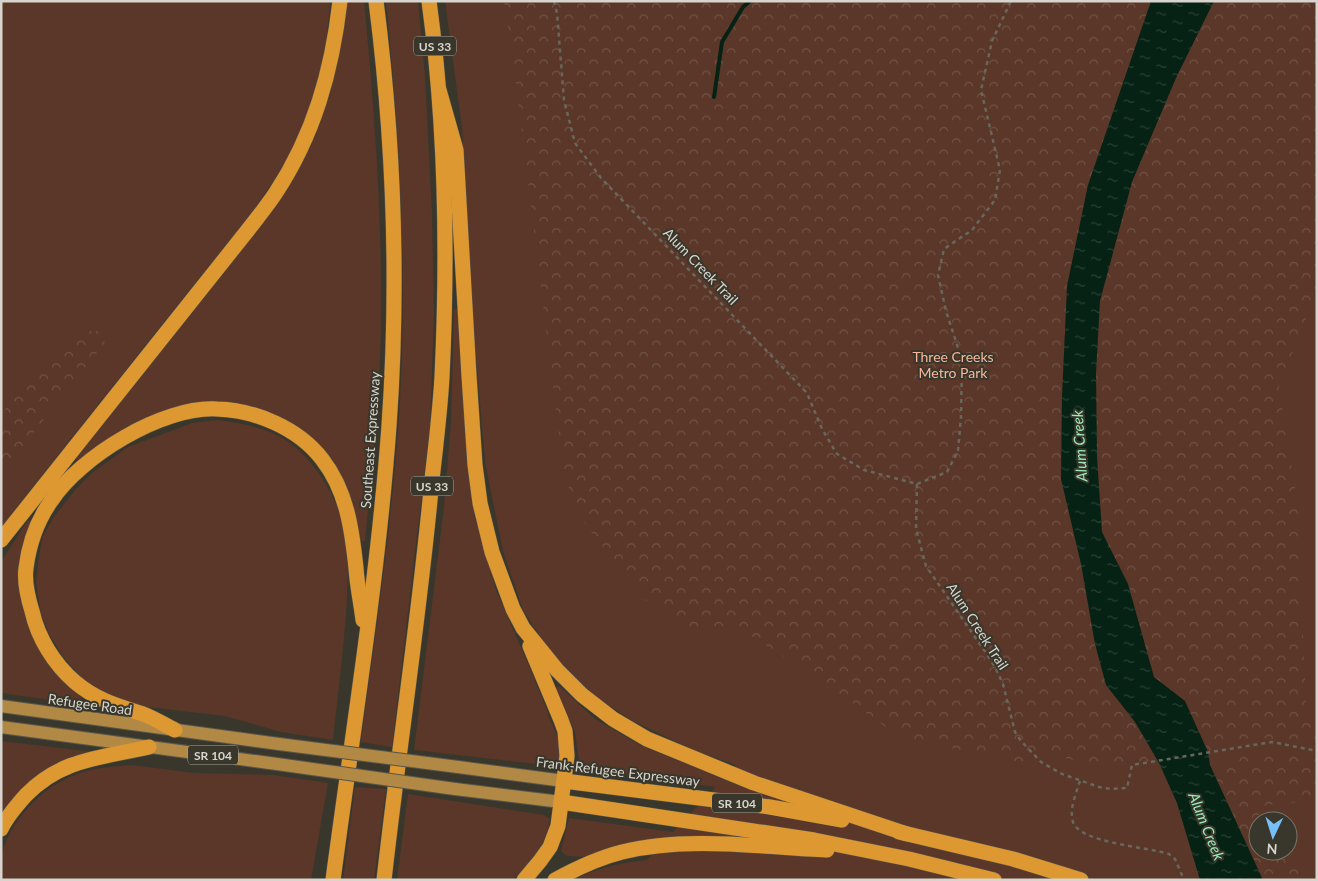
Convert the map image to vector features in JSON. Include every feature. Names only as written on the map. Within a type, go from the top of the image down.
[{"type":"highway","points":[[1,540],[275,194],[303,143],[323,93],[335,40],[340,1]]},
{"type":"highway","name":"Southeast Expressway","points":[[332,880],[366,639],[379,535],[389,428],[394,307],[391,172],[376,1]]},
{"type":"highway","name":"US 33","points":[[384,880],[395,779],[425,554],[442,380],[445,270],[444,181],[439,90],[429,1]]},
{"type":"highway","points":[[439,90],[456,150],[469,386],[480,503],[492,552],[513,610],[523,628],[565,731],[568,756],[555,837],[540,861],[524,880]]},
{"type":"highway","points":[[175,730],[144,715],[107,703],[74,681],[45,645],[34,621],[28,596],[26,570],[30,546],[38,523],[51,501],[66,482],[87,462],[133,432],[180,414],[216,409],[245,413],[274,423],[310,446],[322,459],[333,477],[348,511],[366,639]]},
{"type":"highway","points":[[523,628],[557,670],[582,695],[613,719],[647,738],[754,782],[907,834]]},
{"type":"highway","points":[[1,829],[17,805],[35,786],[56,771],[80,762],[149,747]]},
{"type":"highway","name":"Frank-Refugee Expressway","points":[[564,781],[770,808],[907,834],[1013,859],[1081,880]]},
{"type":"highway","name":"SR 104","points":[[561,802],[814,840],[876,852],[994,880]]},
{"type":"highway","points":[[555,880],[580,867],[623,852],[676,845],[714,844],[876,852]]},
{"type":"main road","name":"Refugee Road","points":[[1,706],[175,730]]},
{"type":"main road","points":[[1,727],[149,747]]},
{"type":"main road","name":"Frank-Refugee Expressway","points":[[175,730],[564,781]]},
{"type":"main road","name":"SR 104","points":[[149,747],[561,802]]},
{"type":"path","name":"Alum Creek Trail","points":[[554,1],[557,13],[564,100],[575,143],[601,178],[771,353],[807,393],[822,429],[837,454],[864,470],[917,484],[916,529],[926,566],[996,669],[1003,684],[1015,732],[1028,750],[1041,762],[1062,774],[1105,788],[1127,788],[1132,765],[1272,742],[1317,751]]},
{"type":"path","points":[[917,484],[947,472],[958,451],[961,417],[962,360],[946,311],[938,275],[944,249],[972,230],[995,200],[1000,170],[981,90],[992,41],[1011,1]]},
{"type":"path","points":[[1080,781],[1072,812],[1076,828],[1084,835],[1098,840],[1169,854],[1175,860],[1184,880]]},
{"type":"green space","points":[[1,1],[330,1],[324,54],[311,105],[285,162],[268,190],[228,243],[15,509],[1,530]]},
{"type":"green space","points":[[345,1],[364,1],[379,197],[381,315],[379,371],[376,428],[365,541],[360,541],[308,436],[191,406],[79,461],[76,459],[250,240],[285,190],[311,146],[331,91],[341,40]]},
{"type":"green space","points":[[386,1],[418,1],[425,76],[432,214],[434,313],[430,426],[392,747],[361,742],[392,498],[402,364],[403,260],[399,157]]},
{"type":"green space","name":"Three Creeks Metro Park","points":[[445,1],[1317,1],[1317,880],[574,880],[610,866],[647,860],[665,840],[586,857],[567,856],[561,851],[569,818],[673,832],[716,787],[580,768],[575,732],[556,688],[559,686],[595,719],[640,745],[723,779],[736,765],[696,751],[633,721],[592,695],[547,647],[523,610],[503,551],[485,462],[474,331],[462,128]]},
{"type":"green space","points":[[504,1],[1151,1],[1088,185],[1067,286],[1062,397],[1061,479],[1081,564],[1095,644],[1135,722],[1159,762],[1106,768],[1049,754],[1020,762],[901,738],[817,678],[745,632],[695,630],[645,600],[586,526],[564,476],[515,75]]},
{"type":"green space","points":[[1214,1],[1317,1],[1317,287],[1279,387],[1297,500],[1306,705],[1313,722],[1317,724],[1317,746],[1281,739],[1250,738],[1208,752],[1185,701],[1154,677],[1128,584],[1102,532],[1097,457],[1096,373],[1100,301],[1132,182],[1176,78]]},
{"type":"green space","points":[[454,309],[458,309],[467,460],[476,522],[496,590],[562,749],[560,759],[554,766],[414,750],[444,507],[451,422]]},
{"type":"green space","points":[[79,331],[101,331],[105,343],[1,473],[1,414],[51,354]]},
{"type":"green space","points":[[218,420],[260,429],[277,435],[294,446],[319,473],[332,495],[341,517],[346,537],[348,568],[344,635],[333,740],[281,732],[225,716],[148,707],[122,701],[99,690],[81,677],[64,658],[50,636],[41,614],[36,583],[43,536],[53,518],[76,489],[93,472],[128,447],[192,423]]},
{"type":"green space","points":[[28,520],[32,522],[33,638],[44,658],[61,679],[82,698],[80,704],[1,693],[1,562]]},
{"type":"green space","points":[[1,741],[94,752],[1,817]]},
{"type":"green space","points":[[1261,750],[1302,753],[1317,760],[1317,800],[1261,806],[1260,811],[1248,811],[1248,847],[1210,765]]},
{"type":"green space","points":[[132,765],[194,773],[274,775],[328,783],[311,880],[1,880],[1,856],[7,839],[23,813],[46,791],[73,776],[87,771]]},
{"type":"green space","points":[[355,787],[386,789],[374,880],[343,880]]},
{"type":"green space","points":[[408,794],[544,815],[550,819],[548,829],[537,852],[513,880],[397,880]]},
{"type":"green space","points":[[1254,861],[1291,861],[1317,878],[1317,880],[1263,880]]},
{"type":"water","name":"Alum Creek","points":[[1151,1],[1214,1],[1176,78],[1132,182],[1100,301],[1096,373],[1097,457],[1102,532],[1128,584],[1154,677],[1185,701],[1208,752],[1210,765],[1248,847],[1248,861],[1254,861],[1263,880],[1200,880],[1177,803],[1159,763],[1135,722],[1106,685],[1095,644],[1081,564],[1061,479],[1062,397],[1067,286],[1088,185]]},
{"type":"waterway","points":[[714,97],[722,42],[743,7],[750,1]]}]
